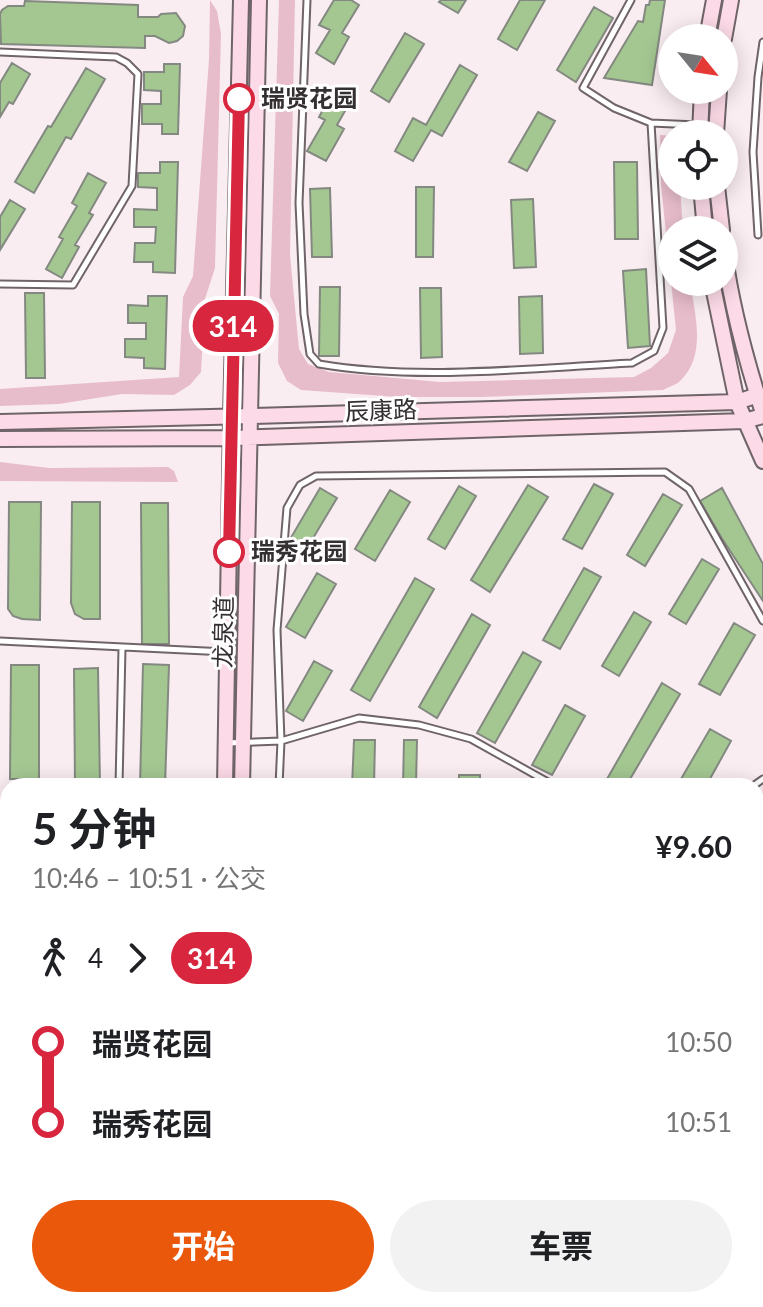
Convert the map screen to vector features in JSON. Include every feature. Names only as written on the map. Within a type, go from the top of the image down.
[{"type":"street","name":"龙泉道","points":[[225,778],[241,0]]},
{"type":"street","name":"龙泉道","points":[[242,778],[259,0]]},
{"type":"street","points":[[710,24],[714,0]]},
{"type":"street","points":[[727,24],[731,0]]},
{"type":"street","points":[[715,296],[737,402],[763,461]]},
{"type":"street","points":[[732,296],[763,414]]},
{"type":"street","name":"辰康路","points":[[0,422],[737,402],[758,395]]},
{"type":"street","name":"辰康路","points":[[0,439],[251,438],[744,421],[763,414]]},
{"type":"lane","points":[[307,0],[299,203],[304,314],[310,354],[319,364],[448,372],[632,363],[654,351],[663,328],[651,123]]},
{"type":"lane","points":[[631,0],[583,88],[614,108],[658,124]]},
{"type":"lane","points":[[758,235],[753,152],[763,42]]},
{"type":"lane","points":[[0,52],[116,57],[138,74],[132,186],[73,285],[0,284]]},
{"type":"lane","points":[[279,778],[277,630],[287,508],[300,485],[316,476],[665,472],[689,489],[763,621]]},
{"type":"lane","points":[[0,641],[227,652]]},
{"type":"lane","points":[[119,778],[122,648]]},
{"type":"lane","points":[[226,743],[281,741],[359,718],[419,725],[471,739],[541,778]]},
{"type":"shaded area","points":[[210,0],[217,11],[221,34],[215,268],[205,299],[201,372],[190,385],[174,395],[122,394],[59,404],[0,406],[0,389],[179,377],[183,297],[193,276],[209,59]]},
{"type":"shaded area","points":[[279,0],[295,0],[290,255],[299,349],[308,364],[329,372],[440,382],[634,377],[651,368],[668,353],[676,330],[672,296],[692,296],[696,347],[688,371],[680,381],[663,390],[398,397],[301,390],[287,381],[278,363],[279,314],[270,296]]},
{"type":"shaded area","points":[[663,200],[681,200],[682,216],[664,216]]},
{"type":"shaded area","points":[[0,462],[49,468],[168,467],[174,471],[178,482],[0,481]]},
{"type":"building","points":[[334,0],[351,0],[359,5],[342,33],[349,37],[334,64],[316,53],[330,30],[319,25]]},
{"type":"building","points":[[466,0],[458,13],[439,2]]},
{"type":"building","points":[[520,0],[545,0],[517,50],[498,39]]},
{"type":"building","points":[[650,0],[665,0],[661,24],[658,24],[652,85],[604,78],[638,21],[643,22],[646,5]]},
{"type":"building","points":[[25,1],[138,5],[138,17],[176,13],[185,26],[183,36],[169,43],[155,36],[145,36],[145,48],[1,44],[2,10],[8,6],[24,6]]},
{"type":"building","points":[[594,7],[613,18],[576,82],[557,70]]},
{"type":"building","points":[[405,33],[424,44],[389,102],[371,91]]},
{"type":"building","points":[[12,63],[30,74],[13,104],[9,102],[0,117],[0,83]]},
{"type":"building","points":[[164,64],[180,64],[178,134],[162,134],[162,124],[142,124],[142,104],[161,104],[161,91],[144,90],[144,72],[164,72]]},
{"type":"building","points":[[460,65],[477,75],[442,136],[431,130],[413,161],[395,151],[413,118],[426,125]]},
{"type":"building","points":[[86,68],[105,79],[71,139],[66,137],[34,193],[15,182]]},
{"type":"building","points":[[335,87],[353,97],[337,125],[344,129],[326,161],[307,151],[325,120],[319,117]]},
{"type":"building","points":[[538,112],[555,121],[527,171],[509,162]]},
{"type":"building","points":[[160,162],[178,162],[175,273],[153,272],[153,262],[134,262],[135,243],[155,243],[156,227],[134,227],[134,209],[157,210],[157,188],[138,187],[138,173],[160,173]]},
{"type":"building","points":[[614,162],[637,162],[638,239],[615,239]]},
{"type":"building","points":[[88,173],[106,183],[89,213],[93,215],[75,245],[79,247],[62,278],[46,269],[63,239],[59,237],[77,206],[72,203]]},
{"type":"building","points":[[416,187],[434,187],[433,257],[416,257]]},
{"type":"building","points":[[330,188],[332,257],[312,257],[310,189]]},
{"type":"building","points":[[533,199],[536,267],[514,268],[511,200]]},
{"type":"building","points":[[10,200],[25,209],[0,250],[0,217]]},
{"type":"building","points":[[646,269],[650,346],[628,348],[623,271]]},
{"type":"building","points":[[320,287],[340,287],[339,356],[319,356]]},
{"type":"building","points":[[420,288],[441,288],[442,357],[421,358]]},
{"type":"building","points":[[25,293],[44,293],[45,378],[26,378]]},
{"type":"building","points":[[148,296],[167,296],[165,369],[144,368],[144,358],[125,357],[125,339],[146,339],[146,323],[128,323],[128,305],[148,306]]},
{"type":"building","points":[[542,296],[543,353],[520,354],[519,297]]},
{"type":"building","points":[[594,484],[613,494],[582,549],[563,539]]},
{"type":"building","points":[[528,485],[548,497],[490,592],[471,580]]},
{"type":"building","points":[[459,486],[476,496],[445,549],[428,539]]},
{"type":"building","points":[[320,488],[337,498],[306,550],[289,541]]},
{"type":"building","points":[[722,488],[763,564],[763,601],[700,501]]},
{"type":"building","points":[[390,490],[410,502],[375,561],[355,549]]},
{"type":"building","points":[[663,494],[682,505],[645,566],[627,555]]},
{"type":"building","points":[[9,502],[41,502],[40,620],[13,616],[8,609]]},
{"type":"building","points":[[72,502],[100,502],[100,619],[84,619],[75,614],[71,603]]},
{"type":"building","points":[[141,503],[168,503],[169,644],[142,644]]},
{"type":"building","points":[[702,559],[719,569],[686,624],[669,614]]},
{"type":"building","points":[[584,568],[601,577],[560,649],[543,640]]},
{"type":"building","points":[[317,573],[336,584],[305,638],[286,627]]},
{"type":"building","points":[[415,578],[434,589],[370,701],[351,690]]},
{"type":"building","points":[[634,612],[651,622],[619,676],[602,666]]},
{"type":"building","points":[[472,614],[490,625],[437,718],[419,707]]},
{"type":"building","points":[[734,623],[755,635],[720,695],[699,684]]},
{"type":"building","points":[[523,652],[541,662],[495,743],[477,733]]},
{"type":"building","points":[[314,661],[332,671],[303,721],[286,711]]},
{"type":"building","points":[[143,664],[169,665],[165,778],[140,778]]},
{"type":"building","points":[[11,665],[39,665],[39,778],[10,778]]},
{"type":"building","points":[[98,668],[100,778],[75,778],[74,669]]},
{"type":"building","points":[[662,683],[680,694],[631,778],[608,778]]},
{"type":"building","points":[[565,705],[585,716],[552,775],[532,765]]},
{"type":"building","points":[[710,729],[731,741],[710,778],[682,778]]},
{"type":"building","points":[[354,740],[375,740],[374,778],[352,778]]},
{"type":"building","points":[[404,740],[417,740],[416,778],[403,778]]},
{"type":"building","points":[[459,775],[480,775],[480,778],[459,778]]},
{"type":"bus line","name":"314","points":[[229,552],[239,99]]},
{"type":"place","name":"瑞贤花园","points":[[239,99]]},
{"type":"place","name":"瑞秀花园","points":[[229,552]]}]
